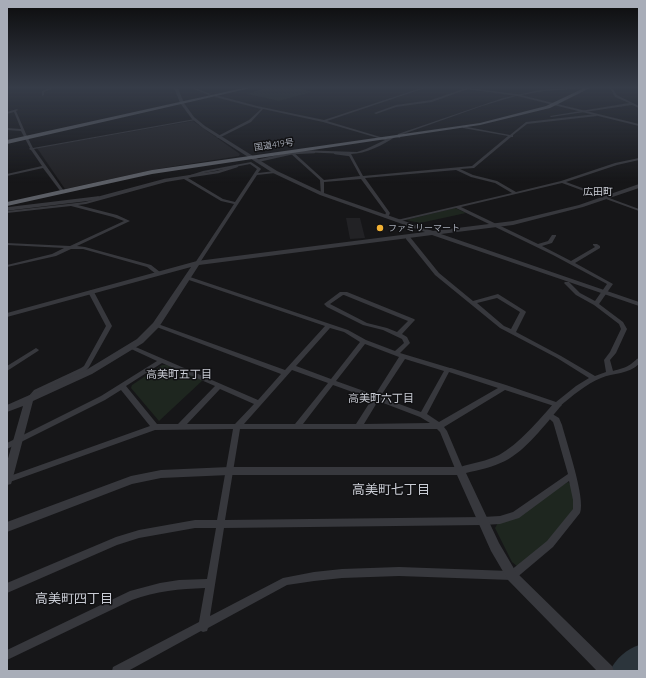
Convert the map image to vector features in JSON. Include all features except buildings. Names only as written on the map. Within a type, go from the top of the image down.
[{"type":"highway","points":[[7,140],[98,120]]},
{"type":"highway","points":[[24,135],[79,126],[106,120]]},
{"type":"highway","name":"国道419号","points":[[7,204],[152,172],[251,160],[294,152],[463,127],[498,120]]},
{"type":"street","points":[[19,120],[31,149],[62,191]]},
{"type":"street","points":[[7,409],[82,375],[131,347],[156,325],[259,168],[251,160],[195,120],[31,149]]},
{"type":"street","points":[[218,137],[250,120]]},
{"type":"street","points":[[318,120],[386,139]]},
{"type":"street","points":[[324,121],[328,120]]},
{"type":"street","points":[[294,152],[350,154],[367,150],[399,135],[442,120]]},
{"type":"street","points":[[323,182],[476,166],[528,122],[533,120]]},
{"type":"street","points":[[528,122],[551,120]]},
{"type":"street","points":[[616,120],[639,125]]},
{"type":"street","points":[[619,120],[639,125]]},
{"type":"street","points":[[463,127],[512,136]]},
{"type":"street","points":[[7,129],[24,135]]},
{"type":"street","points":[[257,161],[294,152],[350,154]]},
{"type":"street","points":[[294,152],[323,182],[322,194]]},
{"type":"street","points":[[350,154],[362,177],[388,213],[386,217]]},
{"type":"street","points":[[7,210],[85,203],[166,181],[249,162],[251,160],[257,161],[275,172],[322,194],[639,304]]},
{"type":"street","points":[[397,221],[562,182],[616,164],[638,160]]},
{"type":"street","points":[[7,175],[43,167]]},
{"type":"street","points":[[457,169],[472,176],[494,181],[516,193]]},
{"type":"street","points":[[255,174],[275,172]]},
{"type":"street","points":[[7,210],[91,200],[165,180],[186,177],[222,200],[236,203]]},
{"type":"street","points":[[562,182],[639,210]]},
{"type":"street","points":[[7,315],[197,263],[498,226],[532,220],[639,186]]},
{"type":"street","points":[[7,266],[54,255],[128,221],[115,216],[71,205]]},
{"type":"street","points":[[457,206],[610,284],[596,304]]},
{"type":"street","points":[[537,246],[550,242],[554,236]]},
{"type":"street","points":[[408,238],[437,274],[502,327],[559,357],[594,378]]},
{"type":"street","points":[[7,244],[71,247],[89,250],[149,266],[158,273]]},
{"type":"street","points":[[571,263],[598,247],[595,245]]},
{"type":"street","points":[[188,278],[329,325],[356,335],[364,341],[400,354],[556,405]]},
{"type":"street","points":[[567,283],[578,294],[596,304],[624,326],[620,341],[607,360],[610,374]]},
{"type":"street","points":[[7,480],[28,400],[36,392],[76,374],[86,367],[109,326],[91,292]]},
{"type":"street","points":[[359,425],[407,343],[406,339],[399,334],[365,324],[327,304],[345,292],[412,320],[399,334]]},
{"type":"street","points":[[472,303],[498,296],[523,312],[512,333]]},
{"type":"street","points":[[156,325],[286,373]]},
{"type":"street","points":[[203,627],[237,427],[329,325]]},
{"type":"street","points":[[297,426],[364,341]]},
{"type":"street","points":[[131,347],[258,403]]},
{"type":"street","points":[[7,369],[36,350]]},
{"type":"street","points":[[7,527],[131,480],[161,474],[229,471],[460,470],[488,463],[507,456],[549,415],[556,405],[594,378],[629,368],[639,360]]},
{"type":"street","points":[[7,446],[18,439],[103,398],[161,361]]},
{"type":"street","points":[[292,367],[423,415],[439,426],[483,521],[512,576],[607,671]]},
{"type":"street","points":[[423,415],[448,369]]},
{"type":"street","points":[[122,386],[155,427]]},
{"type":"street","points":[[180,427],[219,386]]},
{"type":"street","points":[[7,480],[155,427],[359,425],[439,426],[504,387]]},
{"type":"street","points":[[117,671],[203,627],[286,581],[312,575],[354,571],[512,576],[550,544],[577,510],[577,500],[572,475],[556,420],[549,415]]},
{"type":"street","points":[[7,588],[116,541],[139,534],[195,524],[500,520],[516,515],[572,475]]},
{"type":"street","points":[[7,655],[130,596],[148,589],[174,584],[210,583]]},
{"type":"shaded area","points":[[193,121],[240,154],[239,156],[157,169],[65,189],[37,148]]},
{"type":"shaded area","points":[[455,208],[466,213],[420,223],[406,220]]},
{"type":"shaded area","points":[[346,218],[360,218],[365,238],[350,239]]},
{"type":"shaded area","points":[[162,365],[167,365],[203,380],[159,421],[131,388],[132,385]]},
{"type":"shaded area","points":[[568,482],[571,485],[575,509],[549,542],[518,567],[512,562],[495,528],[498,523]]},
{"type":"waterway","points":[[621,671],[639,655]]},
{"type":"place","name":"ファミリーマート","points":[[380,228]]},
{"type":"district","name":"広田町","points":[[598,192]]},
{"type":"district","name":"高美町五丁目","points":[[179,375]]},
{"type":"district","name":"高美町六丁目","points":[[381,399]]},
{"type":"district","name":"高美町七丁目","points":[[391,490]]},
{"type":"district","name":"高美町四丁目","points":[[74,599]]}]
